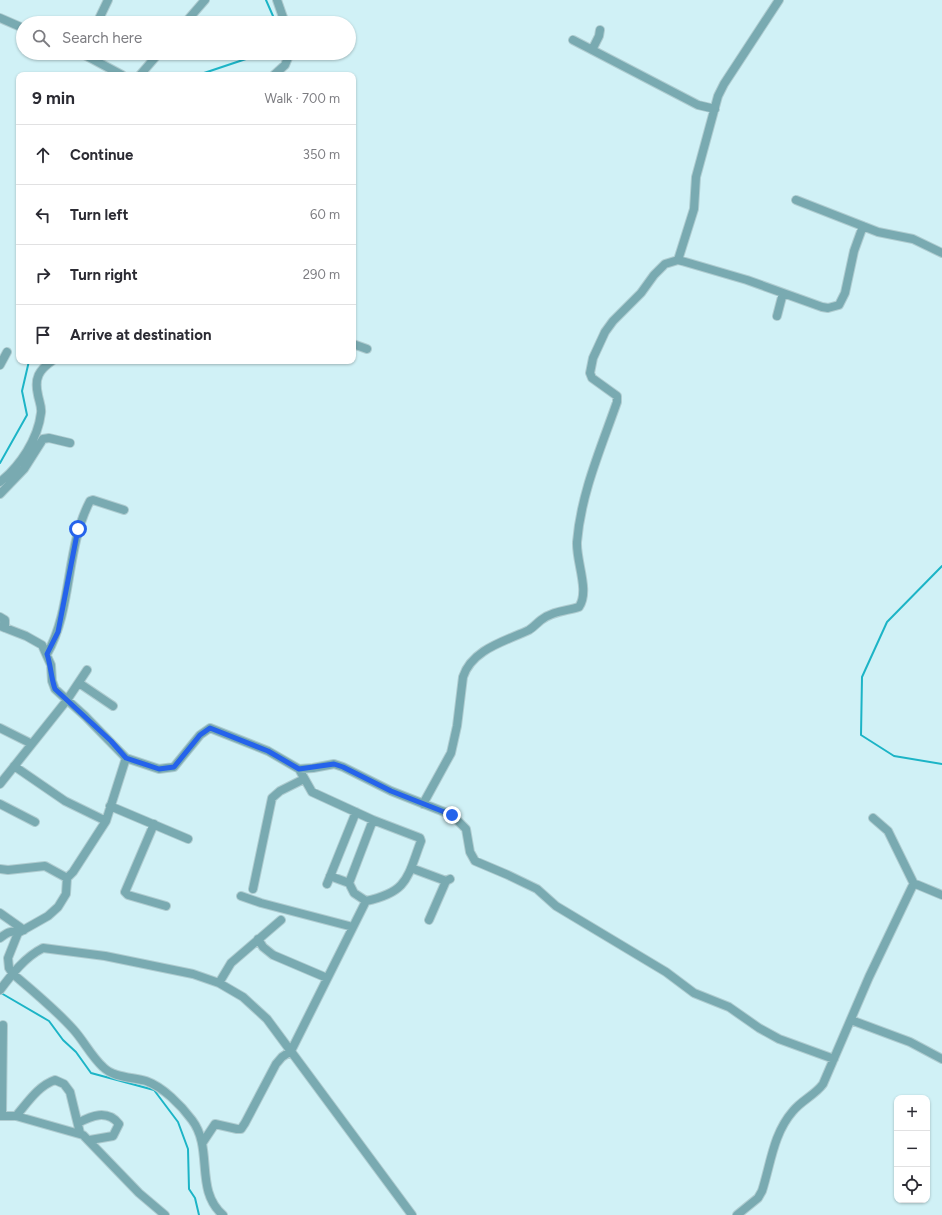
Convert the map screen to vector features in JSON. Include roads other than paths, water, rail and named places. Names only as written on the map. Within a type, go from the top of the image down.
[{"type":"street","points":[[100,16],[108,0]]},
{"type":"street","points":[[191,16],[205,0]]},
{"type":"street","points":[[277,0],[283,16]]},
{"type":"street","points":[[678,260],[694,209],[696,177],[714,109],[724,84],[779,0]]},
{"type":"street","points":[[0,18],[16,25]]},
{"type":"street","points":[[592,50],[599,36],[600,30]]},
{"type":"street","points":[[573,40],[698,105],[714,109]]},
{"type":"street","points":[[95,60],[117,72]]},
{"type":"street","points":[[143,72],[153,60]]},
{"type":"street","points":[[277,72],[286,60]]},
{"type":"street","points":[[796,200],[890,236],[904,236],[913,239],[942,253]]},
{"type":"street","points":[[423,804],[451,753],[457,726],[463,677],[472,660],[502,642],[533,628],[547,617],[558,611],[579,607],[583,601],[584,595],[577,556],[581,514],[593,467],[617,402],[617,396],[592,378],[590,366],[606,332],[614,321],[641,293],[659,268],[665,264],[678,260],[742,278],[822,307],[828,308],[839,305],[845,293],[854,251],[863,226]]},
{"type":"street","points":[[777,316],[783,293]]},
{"type":"street","points":[[356,345],[367,349]]},
{"type":"street","points":[[0,365],[7,352]]},
{"type":"street","points":[[0,482],[16,469],[35,434],[42,410],[36,384],[41,369],[48,364]]},
{"type":"street","points":[[0,494],[24,469],[43,439],[49,438],[70,443]]},
{"type":"street","points":[[47,654],[56,639],[75,539],[88,504],[93,500],[124,510]]},
{"type":"street","points":[[0,617],[5,620],[3,627],[35,640],[42,645],[47,654],[55,689],[111,741],[126,758],[159,769],[174,767],[200,735],[210,728],[268,751],[299,769],[312,792],[356,812],[373,820],[420,838],[422,841],[405,882],[397,890],[381,898],[366,901],[354,892],[349,884],[329,880],[356,812]]},
{"type":"street","points":[[0,784],[67,700],[87,670]]},
{"type":"street","points":[[79,683],[113,706]]},
{"type":"street","points":[[0,728],[32,744]]},
{"type":"street","points":[[126,758],[106,821],[99,834],[73,872],[67,878],[66,894],[58,907],[48,916],[21,932],[8,958],[9,968],[12,974],[74,1029],[104,1068],[113,1074],[151,1083],[170,1098],[194,1122],[203,1142],[207,1190],[218,1210],[223,1215]]},
{"type":"street","points":[[299,769],[334,764],[338,765],[423,804],[452,815],[464,824],[468,836],[470,852],[475,861],[537,889],[556,906],[666,972],[694,993],[729,1007],[759,1028],[779,1039],[834,1059]]},
{"type":"street","points":[[14,766],[65,801],[106,821]]},
{"type":"street","points":[[254,889],[272,798],[280,791],[304,779]]},
{"type":"street","points":[[0,804],[35,822]]},
{"type":"street","points":[[110,806],[188,839]]},
{"type":"street","points":[[873,818],[888,831],[914,884],[942,894]]},
{"type":"street","points":[[349,884],[373,820]]},
{"type":"street","points":[[154,824],[125,892],[128,895],[166,906]]},
{"type":"street","points":[[0,869],[8,870],[45,866],[67,878]]},
{"type":"street","points":[[411,868],[448,880],[429,920]]},
{"type":"street","points":[[737,1215],[758,1198],[762,1191],[777,1136],[787,1118],[795,1108],[819,1091],[851,1020],[868,977],[914,884]]},
{"type":"street","points":[[241,896],[261,903],[353,927]]},
{"type":"street","points":[[203,1142],[215,1124],[241,1129],[276,1064],[282,1057],[291,1051],[366,901]]},
{"type":"street","points":[[0,913],[21,932]]},
{"type":"street","points":[[219,983],[231,963],[281,920]]},
{"type":"street","points":[[0,938],[12,931],[21,932]]},
{"type":"street","points":[[258,939],[263,947],[272,955],[327,978]]},
{"type":"street","points":[[0,990],[12,974],[34,952],[43,948],[164,967],[219,983],[257,1007],[412,1215]]},
{"type":"street","points":[[851,1020],[910,1042],[942,1059]]},
{"type":"street","points":[[3,1025],[1,1116],[16,1116],[80,1133],[90,1140],[139,1193],[164,1215]]},
{"type":"street","points":[[16,1116],[37,1091],[48,1083],[56,1080],[64,1084],[70,1092],[80,1133]]},
{"type":"street","points":[[78,1123],[94,1115],[101,1115],[116,1121],[119,1124],[113,1136],[90,1140]]},
{"type":"waterway","points":[[266,0],[273,16]]},
{"type":"waterway","points":[[207,72],[243,60]]},
{"type":"waterway","points":[[0,463],[27,415],[22,391],[28,364]]},
{"type":"waterway","points":[[942,566],[887,622],[862,677],[861,735],[894,756],[942,764]]},
{"type":"waterway","points":[[1,993],[49,1021],[63,1040],[76,1052],[91,1073],[154,1090],[178,1122],[188,1149],[189,1189],[195,1198],[199,1215]]}]
